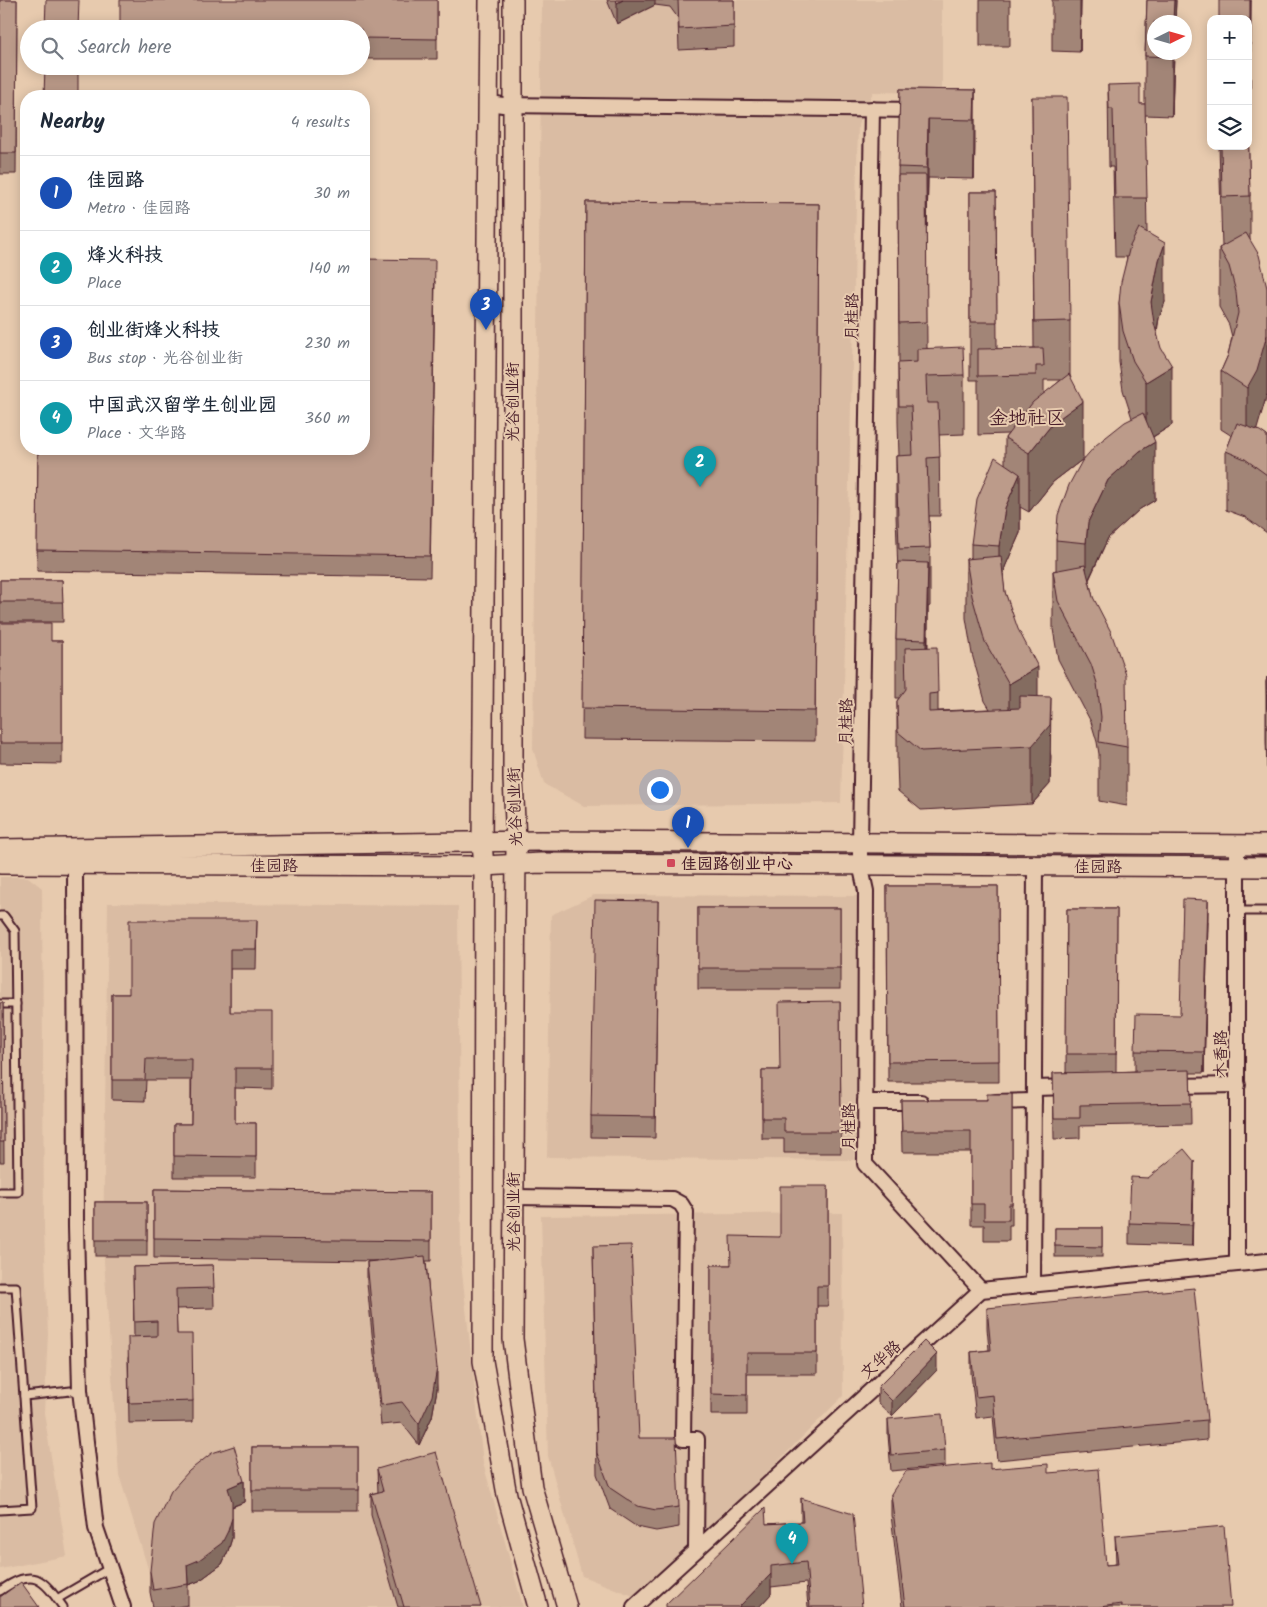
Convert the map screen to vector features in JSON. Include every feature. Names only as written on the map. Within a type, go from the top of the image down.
[{"type":"main road","name":"光谷创业街","points":[[489,0],[482,843],[484,866],[484,1361],[507,1495],[538,1607]]},
{"type":"main road","name":"光谷创业街","points":[[513,0],[513,779],[516,842],[513,1339],[532,1487],[567,1607]]},
{"type":"main road","name":"佳园路","points":[[0,849],[516,842],[1267,846]]},
{"type":"main road","name":"佳园路","points":[[0,864],[516,866],[541,863],[1267,867]]},
{"type":"street","points":[[488,103],[513,106],[936,110]]},
{"type":"street","name":"月桂路","points":[[872,109],[860,843],[860,864],[866,891],[865,1164],[981,1290]]},
{"type":"street","name":"木香路","points":[[1237,1264],[1238,845]]},
{"type":"street","points":[[75,864],[76,1227],[80,1390],[96,1528],[123,1607]]},
{"type":"street","points":[[1033,1285],[1035,865]]},
{"type":"street","points":[[1160,1086],[1238,1085]]},
{"type":"street","points":[[984,1102],[1082,1087]]},
{"type":"street","points":[[865,1102],[935,1102]]},
{"type":"street","points":[[514,1197],[672,1199],[680,1204],[686,1212],[684,1439],[696,1439],[696,1550]]},
{"type":"street","points":[[981,1290],[1267,1261]]},
{"type":"street","name":"文华路","points":[[634,1607],[981,1290]]},
{"type":"lane","points":[[1238,911],[1267,911]]},
{"type":"lane","points":[[0,916],[4,916],[15,931],[18,1192],[0,1192]]},
{"type":"lane","points":[[0,1004],[16,1004]]},
{"type":"lane","points":[[0,1287],[16,1287],[32,1508],[0,1510]]},
{"type":"lane","points":[[24,1396],[80,1390]]},
{"type":"lane","points":[[57,1599],[110,1568]]},
{"type":"lane","points":[[0,1591],[15,1580],[28,1578],[44,1582],[63,1607]]},
{"type":"shaded area","points":[[542,0],[942,0],[942,93],[873,92],[858,125],[841,803],[584,806],[544,784],[533,749]]},
{"type":"shaded area","points":[[0,877],[28,877],[42,888],[44,1230],[48,1334],[44,1413],[67,1556],[0,1569]]},
{"type":"shaded area","points":[[594,895],[862,896],[855,1160],[547,1157],[551,915]]},
{"type":"shaded area","points":[[108,903],[458,906],[461,1263],[483,1463],[523,1607],[160,1607],[119,1475],[103,1247]]},
{"type":"shaded area","points":[[842,1213],[843,1396],[641,1599],[582,1576],[548,1456],[541,1216]]},
{"type":"building","points":[[0,0],[17,0],[16,153],[0,153]]},
{"type":"building","points":[[46,0],[79,0],[78,20],[45,20]]},
{"type":"building","points":[[120,0],[437,0],[437,39],[370,38],[370,20],[120,20]]},
{"type":"building","points":[[678,0],[734,0],[734,26],[679,29]]},
{"type":"building","points":[[1147,0],[1174,0],[1173,15],[1147,15],[1147,56],[1145,56]]},
{"type":"building","points":[[1219,0],[1250,0],[1250,15],[1219,15]]},
{"type":"building","points":[[45,75],[78,75],[78,90],[44,90]]},
{"type":"building","points":[[1140,84],[1140,104],[1145,104],[1147,198],[1115,198],[1113,109],[1109,109],[1108,85]]},
{"type":"building","points":[[900,89],[975,90],[974,120],[928,119],[927,168],[898,167]]},
{"type":"building","points":[[1032,97],[1067,97],[1070,321],[1034,322]]},
{"type":"building","points":[[1221,150],[1249,150],[1250,196],[1222,197]]},
{"type":"building","points":[[898,175],[926,175],[927,322],[899,323]]},
{"type":"building","points":[[970,192],[996,192],[997,322],[970,322]]},
{"type":"building","points":[[586,202],[819,204],[815,711],[582,708]]},
{"type":"building","points":[[1139,228],[1165,243],[1159,260],[1151,302],[1154,323],[1161,348],[1172,366],[1146,382],[1133,361],[1123,331],[1119,303],[1121,282],[1130,246]]},
{"type":"building","points":[[1246,233],[1259,255],[1267,288],[1267,335],[1257,370],[1247,388],[1221,371],[1228,355],[1238,313],[1236,292],[1229,266],[1219,248]]},
{"type":"building","points":[[370,259],[435,260],[430,556],[37,550],[38,455],[370,455]]},
{"type":"building","points":[[963,347],[964,375],[926,376],[927,403],[938,403],[940,457],[927,458],[930,548],[899,549],[896,456],[913,455],[911,406],[899,406],[898,363],[917,362],[917,349]]},
{"type":"building","points":[[1043,348],[1044,366],[1036,366],[1036,375],[978,376],[978,349]]},
{"type":"building","points":[[1069,374],[1083,401],[1053,423],[1029,453],[1005,438],[1033,402]]},
{"type":"building","points":[[1143,413],[1155,442],[1140,451],[1108,480],[1088,522],[1086,543],[1056,540],[1058,515],[1069,485],[1082,461],[1096,445],[1125,422]]},
{"type":"building","points":[[1237,423],[1260,431],[1267,436],[1267,475],[1245,459],[1226,451]]},
{"type":"building","points":[[995,457],[1020,474],[1005,508],[999,546],[971,544],[977,499]]},
{"type":"building","points":[[1001,556],[1005,592],[1018,629],[1038,667],[1009,684],[985,642],[972,596],[966,559]]},
{"type":"building","points":[[898,562],[928,563],[926,640],[896,639]]},
{"type":"building","points":[[1085,565],[1093,597],[1111,632],[1126,675],[1127,747],[1099,742],[1101,717],[1097,683],[1091,664],[1058,601],[1053,571]]},
{"type":"building","points":[[0,580],[62,580],[63,602],[0,602]]},
{"type":"building","points":[[0,623],[51,623],[51,641],[62,641],[62,743],[0,743]]},
{"type":"building","points":[[937,647],[938,693],[929,694],[929,712],[1020,708],[1020,696],[1051,697],[1050,725],[1032,746],[921,751],[898,732],[897,701],[906,689],[905,648]]},
{"type":"building","points":[[1267,677],[1267,709],[1266,682]]},
{"type":"building","points":[[887,886],[998,886],[999,1061],[888,1062]]},
{"type":"building","points":[[1183,899],[1208,900],[1204,1052],[1135,1051],[1136,1014],[1180,1015]]},
{"type":"building","points":[[595,900],[658,901],[655,1117],[591,1116]]},
{"type":"building","points":[[698,908],[840,908],[840,968],[698,968]]},
{"type":"building","points":[[1067,909],[1117,909],[1116,1054],[1066,1054]]},
{"type":"building","points":[[129,920],[257,920],[256,949],[230,949],[230,1012],[272,1012],[272,1068],[235,1068],[235,1123],[256,1123],[256,1157],[174,1156],[174,1124],[191,1124],[192,1059],[146,1059],[145,1080],[112,1080],[112,994],[129,994]]},
{"type":"building","points":[[840,1001],[841,1132],[784,1132],[784,1118],[762,1118],[762,1070],[780,1070],[779,1002]]},
{"type":"building","points":[[0,1003],[3,1003],[4,1142],[0,1142]]},
{"type":"building","points":[[1190,1070],[1191,1103],[1080,1105],[1080,1118],[1054,1118],[1053,1073]]},
{"type":"building","points":[[987,1094],[1012,1094],[1012,1204],[1009,1204],[1009,1220],[984,1220],[984,1204],[971,1204],[971,1131],[902,1131],[901,1100],[987,1100]]},
{"type":"building","points":[[1184,1149],[1194,1161],[1192,1225],[1129,1223],[1131,1177],[1148,1178]]},
{"type":"building","points":[[780,1186],[828,1186],[828,1286],[817,1286],[817,1353],[747,1353],[747,1395],[711,1394],[711,1265],[731,1265],[730,1236],[780,1237]]},
{"type":"building","points":[[154,1189],[431,1192],[431,1241],[154,1238]]},
{"type":"building","points":[[95,1202],[147,1202],[147,1240],[95,1240]]},
{"type":"building","points":[[1055,1228],[1102,1228],[1102,1247],[1055,1246]]},
{"type":"building","points":[[631,1245],[639,1438],[676,1438],[679,1507],[656,1510],[637,1506],[610,1488],[597,1453],[593,1246]]},
{"type":"building","points":[[425,1256],[437,1368],[432,1396],[419,1424],[402,1402],[381,1405],[367,1262]]},
{"type":"building","points":[[213,1265],[214,1288],[176,1289],[177,1334],[192,1334],[193,1401],[129,1403],[128,1337],[157,1336],[157,1321],[134,1322],[133,1267]]},
{"type":"building","points":[[1194,1288],[1207,1420],[997,1439],[993,1395],[976,1397],[971,1352],[991,1350],[987,1308]]},
{"type":"building","points":[[924,1341],[937,1354],[892,1401],[878,1387]]},
{"type":"building","points":[[942,1414],[945,1450],[891,1455],[888,1419]]},
{"type":"building","points":[[234,1446],[244,1481],[228,1488],[232,1501],[232,1518],[222,1543],[199,1560],[187,1565],[188,1584],[153,1590],[150,1571],[155,1524],[171,1491],[189,1471],[212,1453]]},
{"type":"building","points":[[252,1447],[358,1447],[358,1490],[252,1490]]},
{"type":"building","points":[[436,1452],[481,1607],[404,1607],[371,1494],[383,1491],[377,1469]]},
{"type":"building","points":[[990,1463],[990,1469],[1048,1464],[1048,1473],[1098,1469],[1106,1565],[1118,1564],[1115,1536],[1224,1526],[1231,1607],[1121,1607],[1121,1604],[1100,1607],[905,1607],[891,1494],[906,1471]]},
{"type":"building","points":[[801,1498],[853,1514],[862,1607],[810,1607],[806,1562],[771,1566],[771,1574],[739,1607],[666,1607],[666,1604],[765,1508],[766,1524],[803,1522]]},
{"type":"building","points":[[21,1582],[39,1607],[0,1607],[0,1597]]},
{"type":"place","name":"创业街烽火科技","points":[[486,330]]},
{"type":"place","name":"烽火科技","points":[[700,487]]},
{"type":"place","name":"佳园路","points":[[688,848]]},
{"type":"place","name":"佳园路创业中心","points":[[671,863]]},
{"type":"place","name":"中国武汉留学生创业园","points":[[792,1564]]},
{"type":"district","name":"金地社区","points":[[1027,417]]}]
